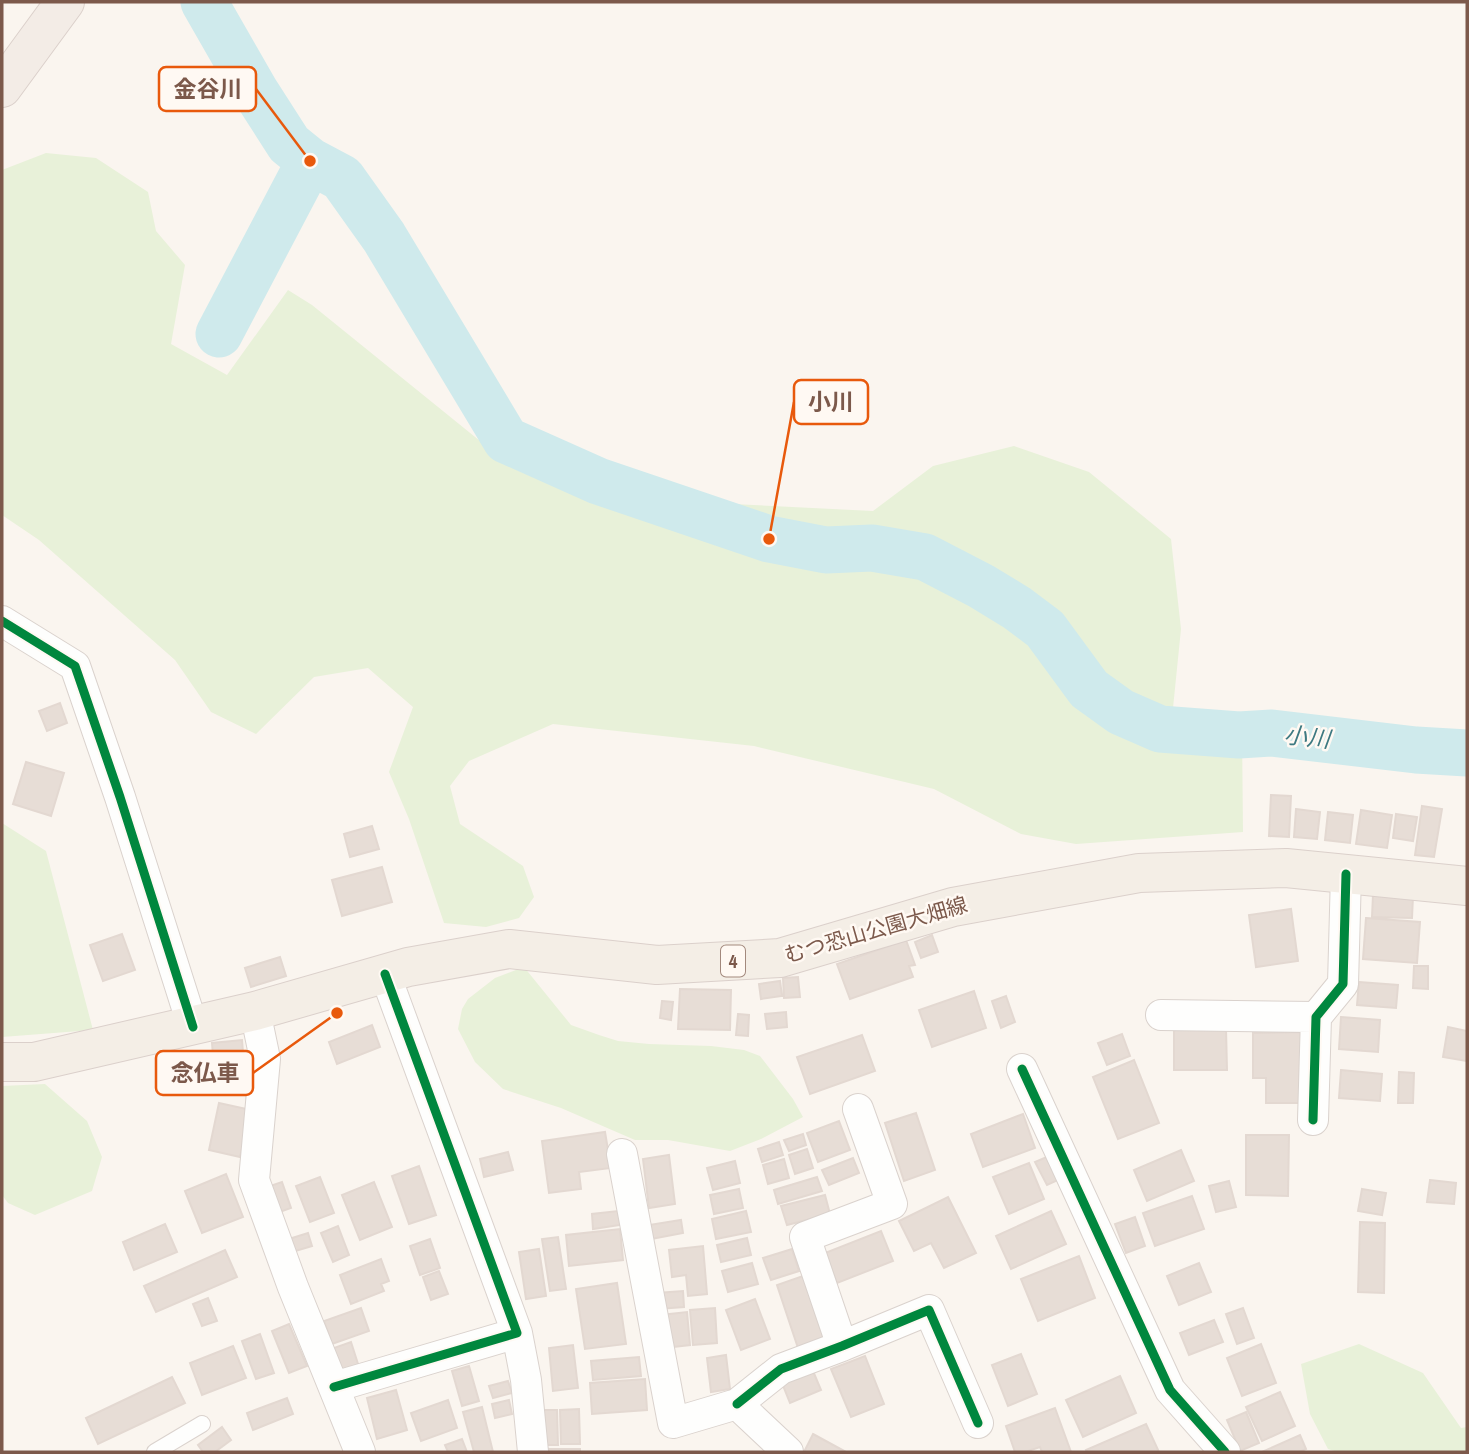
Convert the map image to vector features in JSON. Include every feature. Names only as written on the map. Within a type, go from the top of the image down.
[{"type":"highway","points":[[7,70],[54,17]]},
{"type":"main road","name":"むつ恐山公園大畑線","points":[[2,1062],[34,1062],[193,1027],[255,1012],[408,967],[509,949],[657,964],[780,958],[953,907],[1139,873],[1286,868],[1467,886]]},
{"type":"street","points":[[2,621],[75,666],[193,1027]]},
{"type":"street","points":[[1313,1120],[1316,1017],[1343,984],[1346,874]]},
{"type":"street","points":[[384,974],[517,1332],[526,1380],[533,1452]]},
{"type":"street","points":[[255,1012],[265,1059],[254,1180],[293,1287],[360,1452]]},
{"type":"street","points":[[1161,1015],[1316,1017]]},
{"type":"street","points":[[1022,1069],[1170,1390],[1225,1452]]},
{"type":"street","points":[[842,1346],[805,1237],[892,1204],[858,1109]]},
{"type":"street","points":[[622,1154],[673,1423],[737,1404],[781,1369],[929,1310],[978,1423]]},
{"type":"street","points":[[334,1387],[517,1332]]},
{"type":"street","points":[[737,1404],[788,1452]]},
{"type":"lane","points":[[155,1452],[202,1424]]},
{"type":"green space","points":[[46,153],[96,158],[148,192],[156,231],[185,265],[171,344],[227,375],[288,290],[312,305],[511,466],[630,499],[873,511],[933,466],[1014,446],[1089,472],[1171,539],[1181,629],[1173,708],[1242,729],[1243,832],[1076,844],[1021,834],[934,789],[754,746],[553,724],[469,761],[450,786],[460,824],[523,866],[534,897],[519,918],[486,927],[444,923],[409,819],[389,772],[413,707],[368,668],[314,677],[256,734],[211,712],[175,660],[39,540],[2,515],[2,170]]},
{"type":"green space","points":[[2,823],[46,851],[93,1030],[2,1037]]},
{"type":"green space","points":[[524,967],[571,1025],[618,1041],[711,1046],[744,1050],[760,1056],[793,1099],[803,1117],[761,1139],[730,1151],[668,1140],[635,1140],[561,1108],[503,1089],[475,1062],[458,1029],[462,1009],[468,999],[495,978]]},
{"type":"green space","points":[[45,1084],[87,1121],[102,1157],[92,1191],[35,1215],[8,1203],[2,1195],[2,1086]]},
{"type":"green space","points":[[1359,1344],[1423,1373],[1461,1428],[1467,1427],[1467,1452],[1338,1452],[1328,1449],[1310,1414],[1301,1364]]},
{"type":"building","points":[[60,703],[67,723],[47,731],[39,711]]},
{"type":"building","points":[[26,762],[64,773],[51,816],[13,804]]},
{"type":"building","points":[[1271,795],[1291,796],[1289,837],[1269,836]]},
{"type":"building","points":[[1422,806],[1442,809],[1434,857],[1415,855]]},
{"type":"building","points":[[1296,809],[1320,812],[1317,839],[1294,837]]},
{"type":"building","points":[[1361,810],[1392,815],[1387,848],[1356,844]]},
{"type":"building","points":[[1328,812],[1353,815],[1350,843],[1325,840]]},
{"type":"building","points":[[1396,814],[1417,817],[1413,841],[1393,838]]},
{"type":"building","points":[[372,826],[379,849],[350,857],[344,834]]},
{"type":"building","points":[[382,867],[392,902],[342,916],[332,880]]},
{"type":"building","points":[[1373,895],[1413,896],[1412,918],[1372,917]]},
{"type":"building","points":[[1291,909],[1298,961],[1256,967],[1249,915]]},
{"type":"building","points":[[1366,918],[1420,922],[1417,963],[1363,959]]},
{"type":"building","points":[[122,934],[135,970],[103,981],[90,945]]},
{"type":"building","points":[[932,935],[938,952],[921,958],[915,942]]},
{"type":"building","points":[[906,940],[915,965],[909,966],[913,977],[850,999],[837,964]]},
{"type":"building","points":[[280,957],[286,976],[251,987],[245,968]]},
{"type":"building","points":[[1414,966],[1428,966],[1428,989],[1413,988]]},
{"type":"building","points":[[798,977],[800,997],[784,998],[783,978]]},
{"type":"building","points":[[780,981],[782,996],[761,999],[759,984]]},
{"type":"building","points":[[1359,982],[1398,985],[1396,1008],[1357,1005]]},
{"type":"building","points":[[680,989],[731,990],[730,1030],[678,1029]]},
{"type":"building","points":[[974,991],[986,1028],[932,1047],[919,1010]]},
{"type":"building","points":[[1006,996],[1015,1022],[1001,1028],[992,1001]]},
{"type":"building","points":[[662,1001],[673,1002],[671,1020],[660,1018]]},
{"type":"building","points":[[786,1012],[787,1027],[767,1029],[765,1014]]},
{"type":"building","points":[[738,1014],[749,1015],[748,1036],[736,1035]]},
{"type":"building","points":[[1341,1017],[1380,1020],[1378,1052],[1339,1049]]},
{"type":"building","points":[[372,1025],[380,1047],[337,1064],[329,1042]]},
{"type":"building","points":[[1448,1027],[1467,1031],[1467,1061],[1443,1057]]},
{"type":"building","points":[[1226,1028],[1227,1070],[1174,1070],[1174,1029]]},
{"type":"building","points":[[1305,1032],[1306,1103],[1266,1103],[1266,1078],[1253,1078],[1253,1033]]},
{"type":"building","points":[[1122,1034],[1130,1056],[1107,1065],[1098,1043]]},
{"type":"building","points":[[862,1035],[875,1071],[810,1094],[797,1057]]},
{"type":"building","points":[[242,1040],[245,1078],[215,1081],[212,1043]]},
{"type":"building","points":[[1134,1060],[1159,1123],[1118,1139],[1093,1077]]},
{"type":"building","points":[[1341,1070],[1382,1074],[1380,1101],[1339,1098]]},
{"type":"building","points":[[1399,1072],[1414,1073],[1413,1103],[1398,1103]]},
{"type":"building","points":[[219,1103],[251,1110],[240,1157],[209,1150]]},
{"type":"building","points":[[916,1113],[935,1170],[904,1181],[885,1123]]},
{"type":"building","points":[[1023,1114],[1035,1148],[983,1167],[971,1134]]},
{"type":"building","points":[[839,1121],[850,1150],[818,1162],[807,1133]]},
{"type":"building","points":[[605,1132],[611,1168],[579,1172],[581,1189],[549,1193],[542,1141]]},
{"type":"building","points":[[803,1134],[806,1145],[789,1151],[784,1140]]},
{"type":"building","points":[[1246,1135],[1289,1135],[1288,1196],[1246,1195]]},
{"type":"building","points":[[779,1142],[783,1155],[762,1162],[758,1149]]},
{"type":"building","points":[[807,1149],[813,1168],[795,1174],[789,1155]]},
{"type":"building","points":[[1181,1150],[1194,1181],[1147,1201],[1134,1170]]},
{"type":"building","points":[[508,1152],[513,1170],[484,1177],[480,1159]]},
{"type":"building","points":[[669,1155],[675,1204],[649,1208],[643,1159]]},
{"type":"building","points":[[1049,1156],[1060,1179],[1047,1185],[1035,1162]]},
{"type":"building","points":[[853,1158],[859,1173],[829,1185],[822,1170]]},
{"type":"building","points":[[784,1159],[789,1178],[768,1184],[763,1165]]},
{"type":"building","points":[[735,1161],[740,1183],[713,1190],[707,1168]]},
{"type":"building","points":[[1029,1163],[1044,1199],[1009,1214],[993,1177]]},
{"type":"building","points":[[419,1166],[436,1215],[409,1224],[392,1176]]},
{"type":"building","points":[[226,1174],[243,1217],[202,1233],[185,1191]]},
{"type":"building","points":[[320,1177],[334,1213],[310,1222],[296,1186]]},
{"type":"building","points":[[817,1177],[822,1191],[778,1204],[774,1190]]},
{"type":"building","points":[[1430,1180],[1456,1183],[1454,1204],[1427,1202]]},
{"type":"building","points":[[1229,1181],[1236,1207],[1216,1212],[1209,1186]]},
{"type":"building","points":[[282,1182],[291,1208],[274,1214],[264,1188]]},
{"type":"building","points":[[374,1182],[392,1227],[360,1240],[342,1195]]},
{"type":"building","points":[[739,1189],[743,1208],[714,1214],[710,1195]]},
{"type":"building","points":[[1362,1189],[1386,1193],[1382,1215],[1358,1211]]},
{"type":"building","points":[[825,1195],[830,1214],[787,1225],[781,1206]]},
{"type":"building","points":[[1192,1196],[1204,1229],[1155,1246],[1143,1213]]},
{"type":"building","points":[[948,1197],[976,1253],[944,1268],[931,1243],[914,1251],[899,1221]]},
{"type":"building","points":[[618,1211],[620,1225],[593,1229],[592,1214]]},
{"type":"building","points":[[746,1211],[751,1232],[716,1239],[712,1219]]},
{"type":"building","points":[[1051,1211],[1066,1244],[1011,1269],[996,1236]]},
{"type":"building","points":[[1135,1217],[1145,1246],[1126,1253],[1115,1224]]},
{"type":"building","points":[[681,1220],[683,1233],[651,1239],[649,1225]]},
{"type":"building","points":[[1360,1222],[1385,1223],[1384,1293],[1358,1292]]},
{"type":"building","points":[[165,1224],[177,1252],[134,1270],[123,1242]]},
{"type":"building","points":[[338,1226],[349,1255],[333,1262],[321,1233]]},
{"type":"building","points":[[620,1229],[623,1260],[569,1266],[566,1235]]},
{"type":"building","points":[[881,1231],[893,1261],[837,1283],[825,1253]]},
{"type":"building","points":[[308,1233],[312,1246],[292,1252],[289,1239]]},
{"type":"building","points":[[558,1237],[566,1289],[550,1291],[542,1239]]},
{"type":"building","points":[[747,1238],[751,1255],[721,1262],[717,1245]]},
{"type":"building","points":[[430,1239],[440,1268],[420,1275],[410,1246]]},
{"type":"building","points":[[703,1246],[707,1294],[688,1296],[686,1275],[672,1277],[669,1250]]},
{"type":"building","points":[[539,1249],[546,1296],[526,1299],[519,1252]]},
{"type":"building","points":[[792,1249],[799,1271],[771,1280],[763,1258]]},
{"type":"building","points":[[225,1250],[237,1277],[156,1312],[144,1286]]},
{"type":"building","points":[[1079,1256],[1095,1298],[1038,1321],[1021,1279]]},
{"type":"building","points":[[381,1259],[389,1281],[381,1284],[384,1291],[351,1304],[340,1275]]},
{"type":"building","points":[[752,1263],[758,1284],[728,1292],[722,1271]]},
{"type":"building","points":[[1199,1263],[1211,1292],[1179,1305],[1167,1276]]},
{"type":"building","points":[[439,1271],[448,1294],[431,1300],[423,1277]]},
{"type":"building","points":[[803,1276],[824,1338],[798,1348],[777,1285]]},
{"type":"building","points":[[617,1283],[626,1344],[585,1349],[576,1289]]},
{"type":"building","points":[[683,1291],[684,1307],[658,1309],[657,1293]]},
{"type":"building","points":[[208,1298],[217,1321],[202,1326],[193,1304]]},
{"type":"building","points":[[755,1299],[770,1339],[741,1350],[726,1310]]},
{"type":"building","points":[[361,1308],[369,1331],[332,1344],[324,1321]]},
{"type":"building","points":[[715,1308],[717,1343],[693,1345],[690,1310]]},
{"type":"building","points":[[1243,1308],[1254,1338],[1237,1344],[1226,1314]]},
{"type":"building","points":[[687,1312],[690,1345],[665,1348],[661,1315]]},
{"type":"building","points":[[1214,1320],[1223,1342],[1189,1355],[1180,1333]]},
{"type":"building","points":[[289,1324],[307,1366],[289,1373],[272,1331]]},
{"type":"building","points":[[260,1334],[274,1373],[256,1379],[242,1341]]},
{"type":"building","points":[[351,1342],[359,1367],[340,1373],[331,1349]]},
{"type":"building","points":[[1261,1344],[1276,1383],[1242,1396],[1227,1358]]},
{"type":"building","points":[[573,1345],[578,1388],[553,1391],[549,1348]]},
{"type":"building","points":[[233,1346],[246,1378],[202,1395],[190,1363]]},
{"type":"building","points":[[1021,1354],[1037,1394],[1008,1406],[992,1365]]},
{"type":"building","points":[[726,1355],[730,1389],[711,1392],[707,1358]]},
{"type":"building","points":[[865,1356],[884,1404],[851,1417],[831,1369]]},
{"type":"building","points":[[639,1357],[641,1376],[593,1380],[591,1361]]},
{"type":"building","points":[[469,1366],[479,1401],[462,1406],[452,1371]]},
{"type":"building","points":[[813,1371],[821,1390],[790,1403],[782,1383]]},
{"type":"building","points":[[1120,1376],[1136,1413],[1083,1437],[1066,1400]]},
{"type":"building","points":[[172,1377],[185,1403],[98,1444],[86,1418]]},
{"type":"building","points":[[645,1379],[647,1410],[592,1414],[590,1383]]},
{"type":"building","points":[[508,1381],[512,1393],[493,1398],[489,1386]]},
{"type":"building","points":[[396,1390],[407,1430],[377,1439],[367,1398]]},
{"type":"building","points":[[1280,1392],[1295,1426],[1262,1441],[1246,1407]]},
{"type":"building","points":[[287,1398],[293,1414],[253,1430],[247,1413]]},
{"type":"building","points":[[448,1400],[457,1428],[421,1441],[411,1413]]},
{"type":"building","points":[[509,1400],[512,1414],[495,1418],[492,1404]]},
{"type":"building","points":[[482,1407],[493,1452],[474,1452],[463,1412]]},
{"type":"building","points":[[1055,1408],[1071,1452],[1042,1452],[1040,1447],[1015,1452],[1006,1426]]},
{"type":"building","points":[[579,1409],[580,1444],[561,1444],[560,1410]]},
{"type":"building","points":[[541,1410],[557,1410],[558,1445],[542,1445]]},
{"type":"building","points":[[1246,1412],[1259,1443],[1240,1451],[1227,1420]]},
{"type":"building","points":[[1146,1424],[1159,1452],[1086,1450]]},
{"type":"building","points":[[222,1427],[231,1440],[215,1452],[203,1452],[198,1445]]},
{"type":"building","points":[[813,1434],[846,1452],[804,1452]]},
{"type":"building","points":[[1300,1435],[1306,1449],[1299,1452],[1262,1452]]},
{"type":"building","points":[[462,1439],[467,1452],[448,1452],[445,1445]]},
{"type":"building","points":[[549,1449],[580,1449],[580,1452],[549,1452]]},
{"type":"waterway","name":"小川","points":[[204,2],[289,144],[310,161],[342,178],[384,237],[506,440],[598,481],[769,539],[826,550],[872,548],[925,557],[1017,608],[1045,629],[1089,689],[1121,712],[1160,729],[1239,735],[1272,733],[1416,750],[1467,753]]},
{"type":"waterway","points":[[219,334],[310,161]]},
{"type":"cycle path","points":[[2,621],[75,666],[193,1027]]},
{"type":"cycle path","points":[[1313,1120],[1316,1017],[1343,984],[1346,874]]},
{"type":"cycle path","points":[[334,1387],[517,1333],[385,974]]},
{"type":"cycle path","points":[[1022,1069],[1170,1390],[1225,1452]]},
{"type":"cycle path","points":[[737,1404],[781,1369],[929,1310],[978,1423]]},
{"type":"place","name":"金谷川","points":[[310,161]]},
{"type":"place","name":"小川","points":[[769,539]]},
{"type":"place","name":"念仏車","points":[[337,1013]]}]
